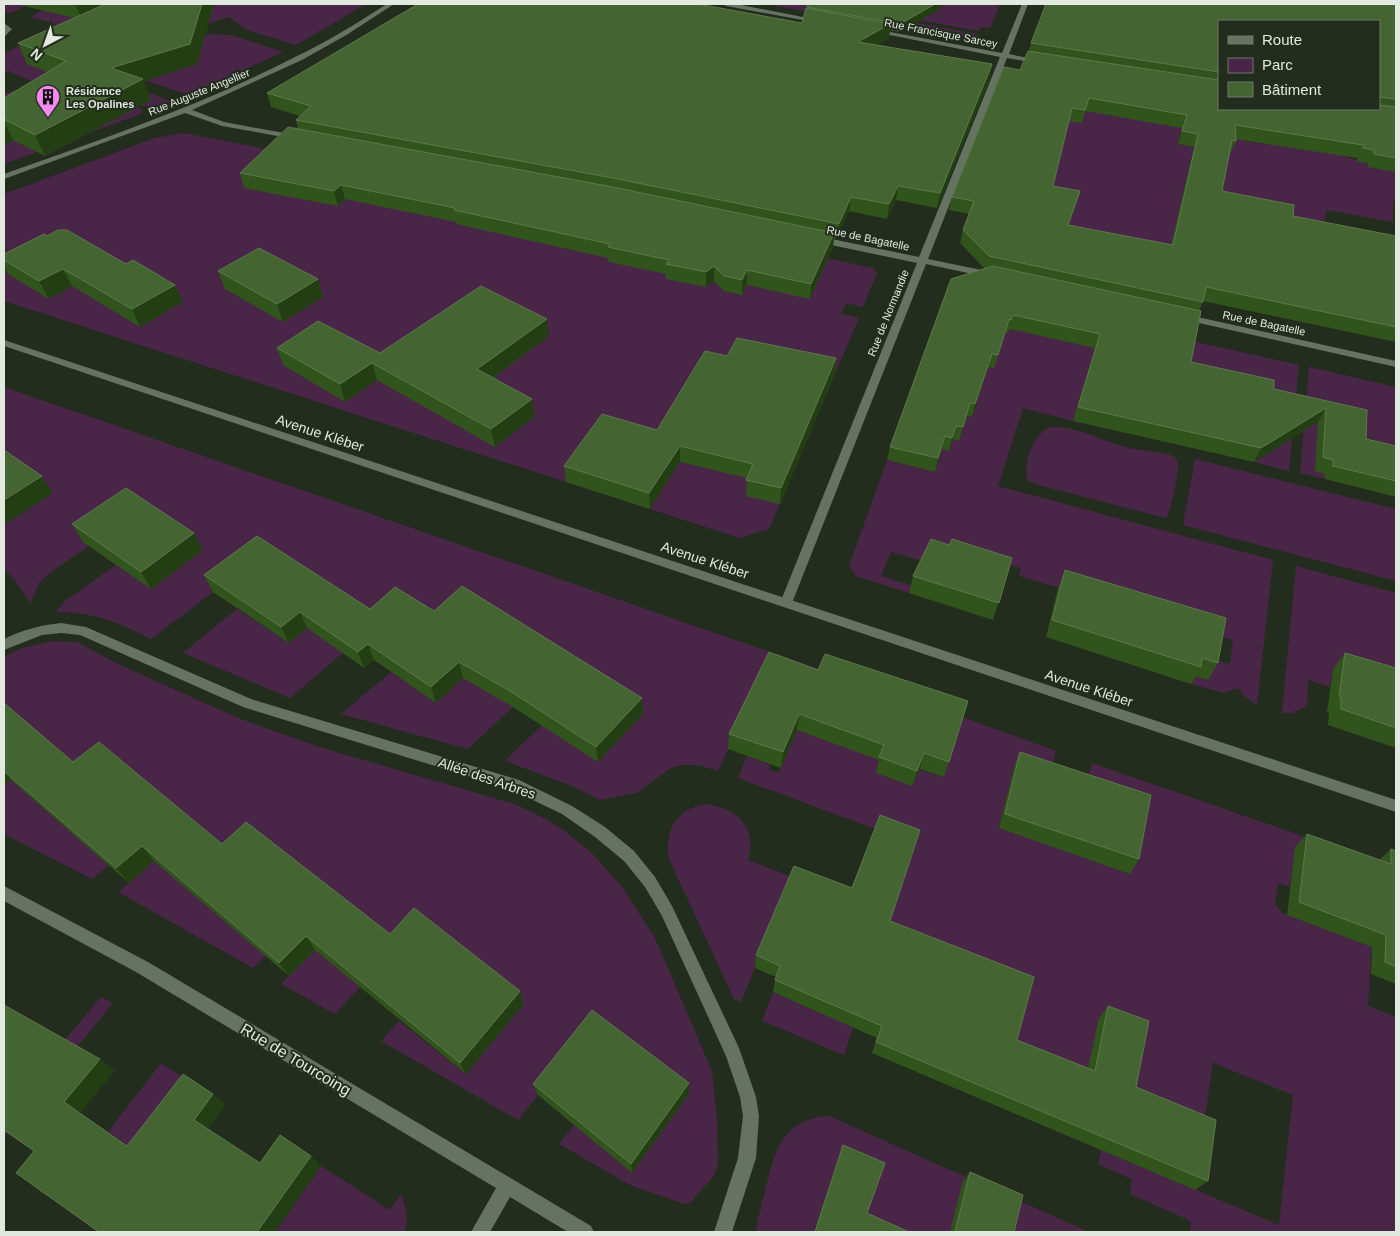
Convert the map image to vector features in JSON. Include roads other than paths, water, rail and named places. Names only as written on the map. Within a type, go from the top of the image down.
[{"type":"street","name":"Rue Auguste Angellier","points":[[4,177],[187,110],[300,59],[391,4]]},
{"type":"street","points":[[726,4],[824,22]]},
{"type":"street","name":"Rue de Normandie","points":[[786,603],[1025,4]]},
{"type":"street","points":[[4,25],[8,29],[4,35]]},
{"type":"street","name":"Rue Francisque Sarcey","points":[[862,29],[1054,64]]},
{"type":"street","points":[[187,110],[222,124],[310,141]]},
{"type":"street","name":"Rue de Bagatelle","points":[[810,237],[1000,277]]},
{"type":"street","name":"Rue de Bagatelle","points":[[1172,315],[1396,364]]},
{"type":"street","name":"Avenue Kléber","points":[[4,343],[1396,806]]},
{"type":"street","name":"Allée des Arbres","points":[[4,645],[38,630],[54,627],[82,630],[248,703],[514,784],[567,810],[600,832],[629,856],[658,895],[743,1078],[750,1116],[750,1137],[741,1180],[723,1232]]},
{"type":"street","name":"Rue de Tourcoing","points":[[4,892],[142,967],[585,1232]]},
{"type":"street","points":[[480,1232],[507,1186]]},
{"type":"place","name":"Résidence Les Opalines","points":[[48,118]]}]
